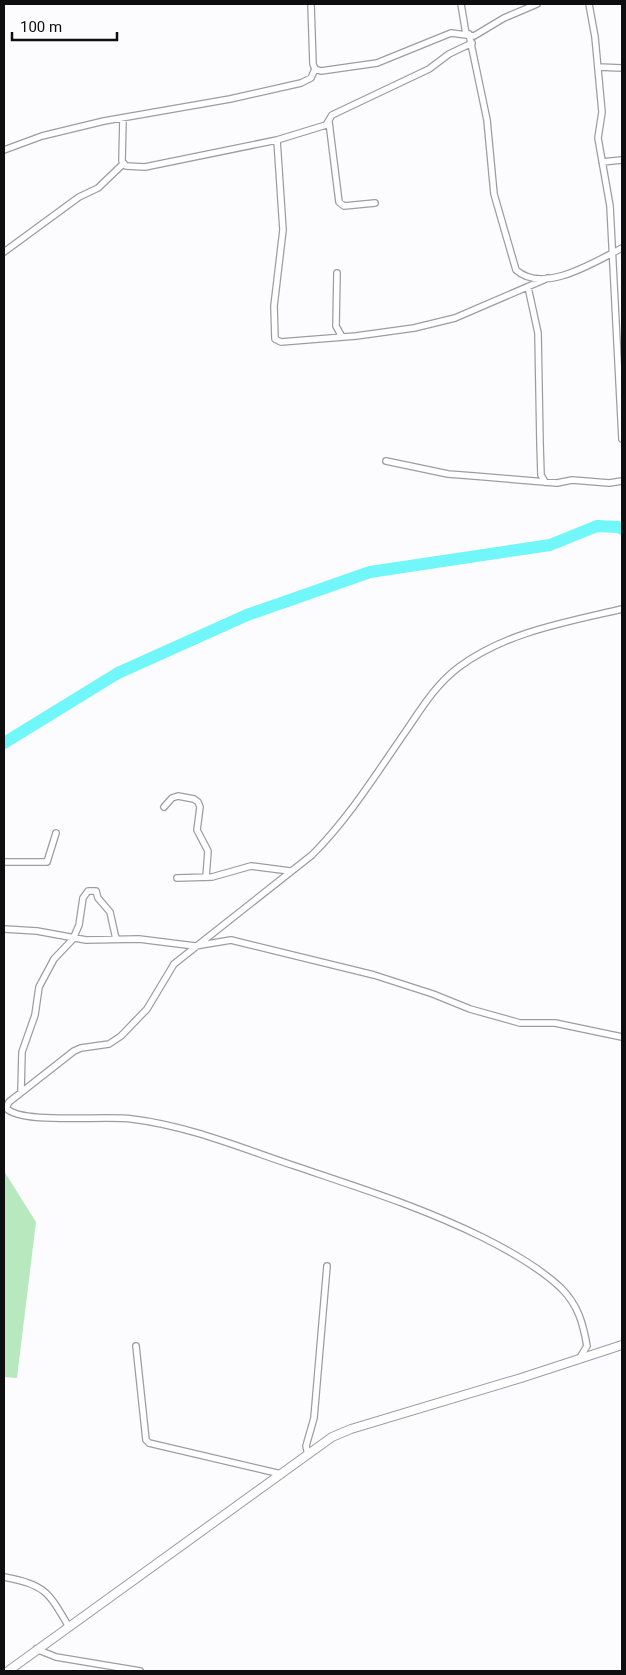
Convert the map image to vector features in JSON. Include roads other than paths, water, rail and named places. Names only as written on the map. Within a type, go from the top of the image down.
[{"type":"street","points":[[4,150],[48,134],[301,82],[311,78],[315,69],[313,64],[312,4]]},
{"type":"street","points":[[461,4],[467,34],[472,43],[487,120],[494,194],[509,241],[514,264],[516,270],[527,277],[548,278]]},
{"type":"street","points":[[315,69],[321,71],[376,63],[451,33],[474,36],[504,18],[537,4]]},
{"type":"street","points":[[589,4],[602,112],[598,138],[610,206],[622,439]]},
{"type":"street","points":[[124,164],[146,167],[277,140],[326,125],[332,115],[428,69],[449,54],[472,43]]},
{"type":"street","points":[[598,67],[622,68]]},
{"type":"street","points":[[123,119],[121,157],[124,164]]},
{"type":"street","points":[[328,122],[339,202],[344,206],[375,203]]},
{"type":"street","points":[[277,140],[283,230],[274,306],[275,339],[281,342],[395,331],[455,318],[492,300],[528,288],[548,278],[585,268],[622,248]]},
{"type":"street","points":[[602,162],[622,160]]},
{"type":"street","points":[[4,252],[79,197],[98,188],[124,164]]},
{"type":"street","points":[[338,273],[336,326],[342,336]]},
{"type":"street","points":[[528,288],[538,333],[541,475],[546,482]]},
{"type":"street","points":[[386,462],[448,474],[546,482],[572,480],[609,483],[622,481]]},
{"type":"street","points":[[579,1359],[587,1346],[583,1323],[578,1309],[562,1289],[535,1267],[508,1250],[436,1214],[216,1138],[174,1127],[132,1119],[28,1117],[10,1112],[5,1108],[21,1092],[80,1048],[104,1046],[121,1036],[147,1009],[174,964],[312,855],[346,819],[430,696],[458,668],[494,647],[533,631],[622,609]]},
{"type":"street","points":[[164,807],[172,798],[178,796],[194,799],[198,802],[200,807],[197,830],[208,851],[206,878]]},
{"type":"street","points":[[4,862],[47,862],[56,834]]},
{"type":"street","points":[[177,878],[206,878],[251,866],[290,871]]},
{"type":"street","points":[[21,1092],[22,1052],[35,1015],[38,987],[54,959],[73,939],[79,924],[83,898],[92,890],[96,891],[98,898],[110,912],[116,939]]},
{"type":"street","points":[[4,929],[37,931],[73,939],[140,939],[195,946],[231,940],[374,975],[433,994],[470,1009],[520,1024],[555,1023],[622,1037]]},
{"type":"street","points":[[308,1455],[306,1446],[314,1418],[327,1266]]},
{"type":"street","points":[[8,1671],[332,1437],[351,1429],[622,1345]]},
{"type":"street","points":[[136,1346],[146,1440],[149,1443],[281,1474]]},
{"type":"street","points":[[4,1577],[27,1581],[42,1588],[52,1599],[68,1626]]},
{"type":"street","points":[[36,1650],[56,1657],[140,1671]]},
{"type":"waterway","points":[[4,743],[118,673],[247,615],[370,572],[550,545],[597,526],[618,527],[622,529]]}]
